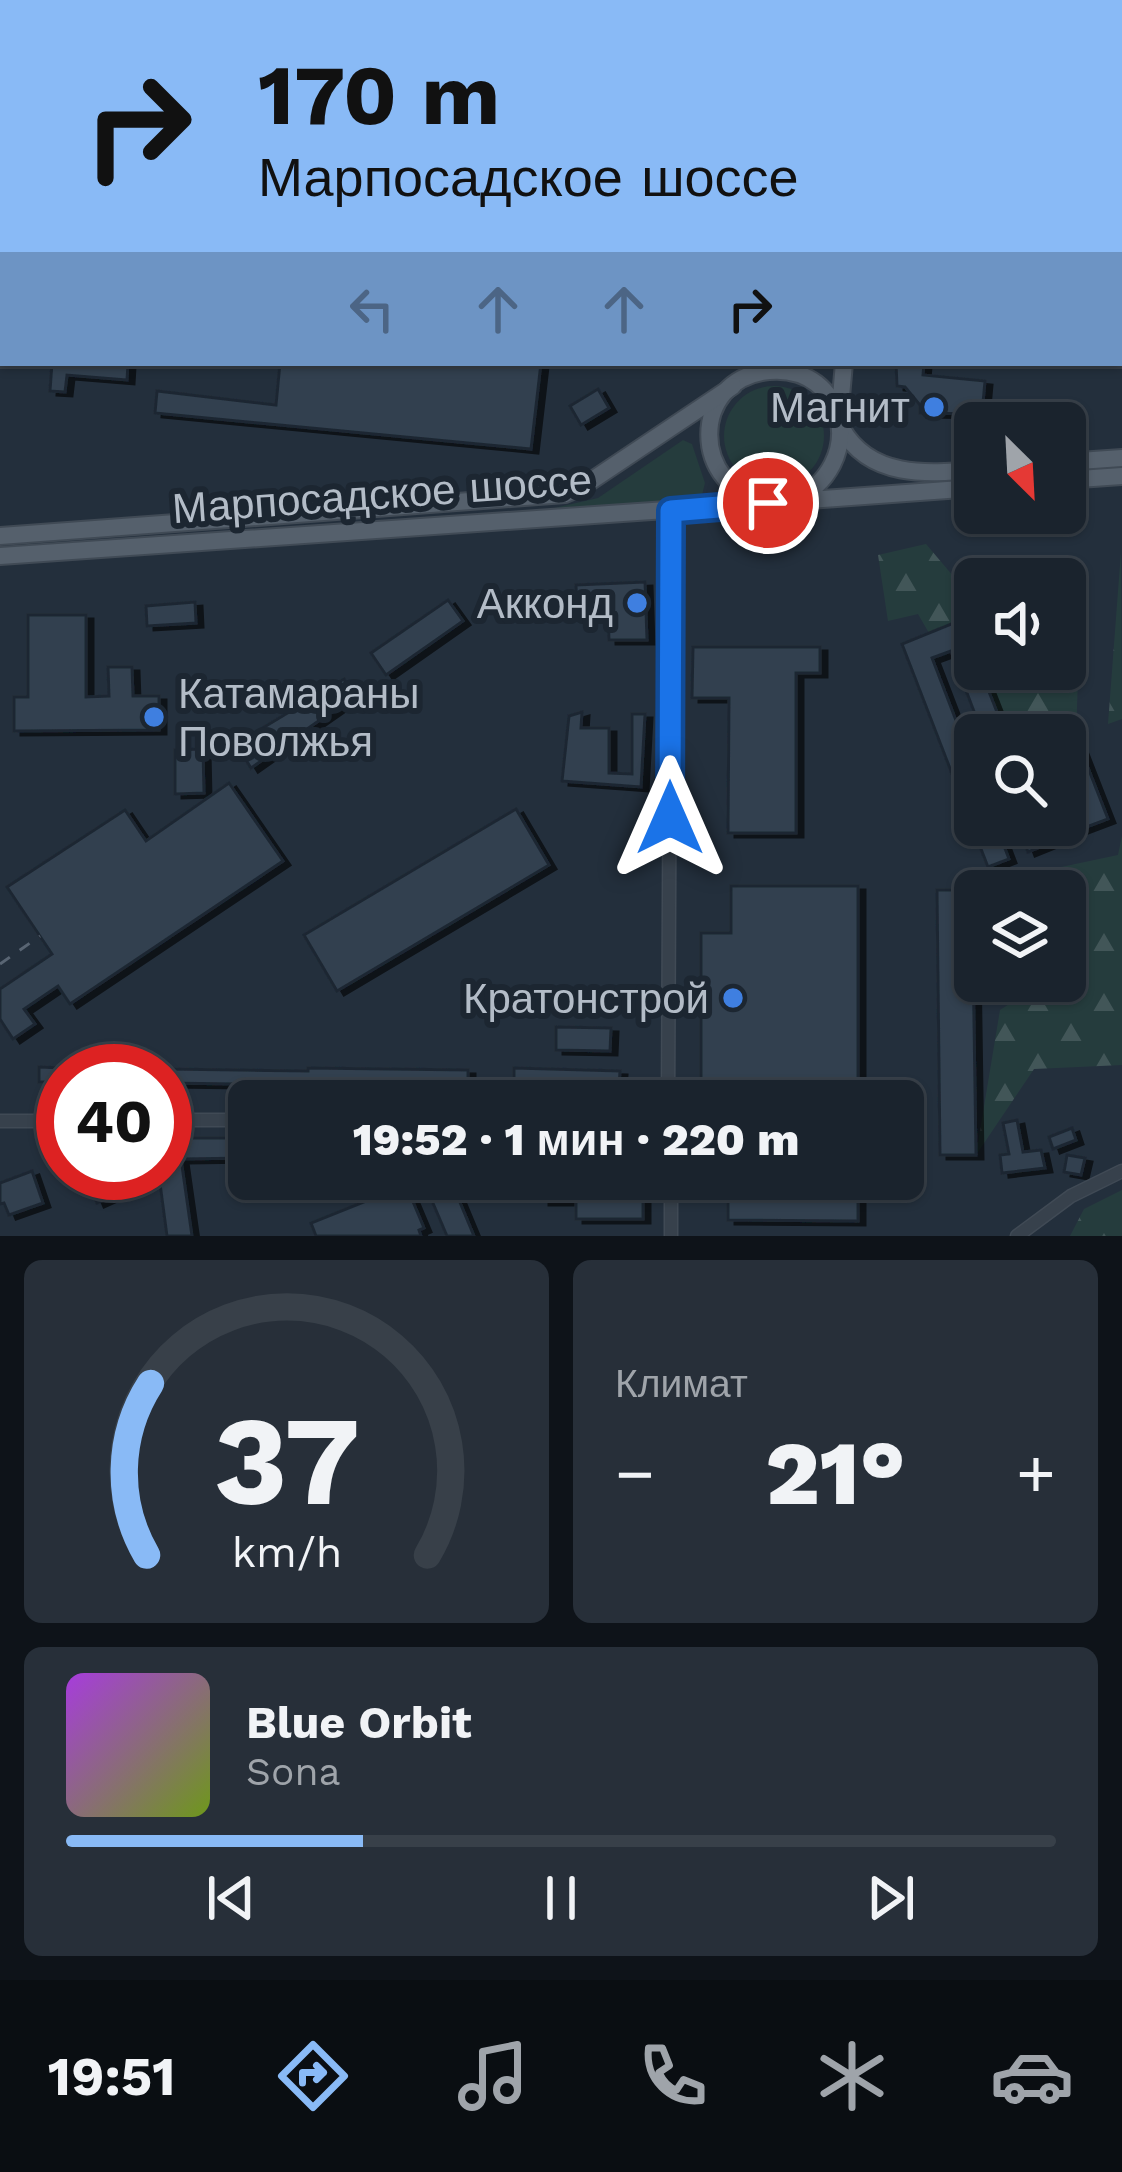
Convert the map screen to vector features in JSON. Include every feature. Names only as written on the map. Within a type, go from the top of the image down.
[{"type":"main road","name":"Марпосадское шоссе","points":[[0,536],[565,494],[763,366]]},
{"type":"main road","points":[[793,501],[814,490],[838,457],[844,366]]},
{"type":"main road","points":[[954,471],[898,470],[860,452],[826,394],[803,377],[776,371],[740,381],[713,414],[712,457],[730,486],[768,503],[954,490]]},
{"type":"main road","points":[[1086,461],[1122,458]]},
{"type":"main road","points":[[1086,479],[1122,476]]},
{"type":"main road","name":"Марпосадское шоссе","points":[[0,556],[768,503]]},
{"type":"street","points":[[668,1080],[671,511]]},
{"type":"street","points":[[192,1120],[228,1120]]},
{"type":"street","points":[[0,1121],[36,1121]]},
{"type":"street","points":[[1016,1236],[1071,1196],[1121,1171]]},
{"type":"street","points":[[671,1200],[671,1236]]},
{"type":"green space","points":[[774,386],[802,394],[816,408],[824,436],[816,464],[802,478],[774,486],[746,478],[732,464],[724,436],[732,408],[746,394]]},
{"type":"green space","points":[[683,440],[692,444],[705,483],[702,495],[689,500],[554,508],[598,498]]},
{"type":"green space","points":[[926,544],[954,577],[954,623],[929,633],[918,614],[888,621],[878,555]]},
{"type":"green space","points":[[1121,552],[1122,719],[1108,724]]},
{"type":"green space","points":[[988,690],[1078,690],[1077,714],[998,714]]},
{"type":"green space","points":[[1122,836],[1122,1065],[1034,1069],[976,1155],[1000,1010],[1012,1002],[1086,1002],[1086,870],[1047,870],[1118,855]]},
{"type":"green space","points":[[1122,1190],[1122,1236],[1070,1236],[1084,1209]]},
{"type":"building","points":[[52,366],[128,366],[127,380],[67,375],[65,392],[50,391]]},
{"type":"building","points":[[280,366],[541,366],[531,449],[155,413],[157,391],[276,405]]},
{"type":"building","points":[[896,366],[924,366],[923,375],[985,381],[983,402],[954,402],[954,414],[920,413],[920,405],[905,387],[897,386]]},
{"type":"building","points":[[598,389],[609,408],[581,425],[570,406]]},
{"type":"building","points":[[645,582],[647,640],[609,640],[608,609],[577,611],[576,585]]},
{"type":"building","points":[[448,600],[463,621],[386,675],[371,653]]},
{"type":"building","points":[[195,602],[196,623],[147,626],[146,606]]},
{"type":"building","points":[[28,615],[86,615],[86,697],[109,696],[108,667],[132,667],[133,696],[159,696],[159,730],[14,731],[14,697],[28,697]]},
{"type":"building","points":[[954,623],[954,659],[951,651],[932,658],[954,715],[954,779],[902,644]]},
{"type":"building","points":[[693,647],[820,647],[820,673],[796,673],[796,833],[728,833],[729,698],[692,698]]},
{"type":"building","points":[[344,679],[353,697],[251,768],[236,744]]},
{"type":"building","points":[[966,690],[988,690],[998,714],[975,714]]},
{"type":"building","points":[[582,712],[581,728],[609,728],[609,773],[632,774],[632,714],[645,714],[641,787],[562,781],[569,716]]},
{"type":"building","points":[[203,749],[204,793],[175,794],[175,750]]},
{"type":"building","points":[[1086,763],[1108,819],[1086,827]]},
{"type":"building","points":[[229,783],[283,861],[70,1004],[58,986],[24,1009],[35,1024],[13,1039],[0,1019],[0,989],[52,954],[7,887],[125,810],[146,841]]},
{"type":"building","points":[[516,809],[549,865],[337,991],[304,935]]},
{"type":"building","points":[[980,846],[1004,846],[1009,859],[988,867]]},
{"type":"building","points":[[731,886],[858,886],[858,1080],[701,1080],[701,933],[731,933]]},
{"type":"building","points":[[937,890],[954,890],[954,1002],[974,1002],[976,1155],[940,1155]]},
{"type":"building","points":[[556,1027],[611,1028],[610,1051],[556,1050]]},
{"type":"building","points":[[514,1068],[620,1071],[619,1080],[514,1080]]},
{"type":"building","points":[[192,1069],[468,1070],[468,1080],[192,1083]]},
{"type":"building","points":[[1017,1120],[1023,1152],[1041,1150],[1045,1168],[1002,1173],[1000,1155],[1009,1154],[1003,1123]]},
{"type":"building","points":[[1072,1128],[1076,1140],[1053,1149],[1049,1137]]},
{"type":"building","points":[[192,1138],[228,1138],[228,1158],[192,1159]]},
{"type":"building","points":[[1067,1155],[1085,1158],[1081,1175],[1064,1172]]},
{"type":"building","points":[[32,1171],[36,1200],[43,1203],[9,1215],[4,1203],[0,1204],[0,1183]]},
{"type":"building","points":[[162,1200],[187,1200],[192,1236],[167,1236]]},
{"type":"building","points":[[368,1200],[412,1200],[424,1228],[419,1230],[421,1236],[316,1236],[311,1223]]},
{"type":"building","points":[[432,1200],[459,1200],[474,1236],[447,1236]]},
{"type":"building","points":[[643,1200],[643,1219],[576,1219],[576,1201],[542,1201]]},
{"type":"building","points":[[728,1200],[858,1200],[858,1221],[728,1220]]},
{"type":"railway","points":[[0,964],[40,936]]},
{"type":"place","name":"Магнит","points":[[934,407]]},
{"type":"place","name":"Акконд","points":[[637,603]]},
{"type":"place","name":"Катамараны Поволжья","points":[[154,717]]},
{"type":"place","name":"Кратонстрой","points":[[733,998]]},
{"type":"route","points":[[670,818],[671,511],[768,503]]}]
